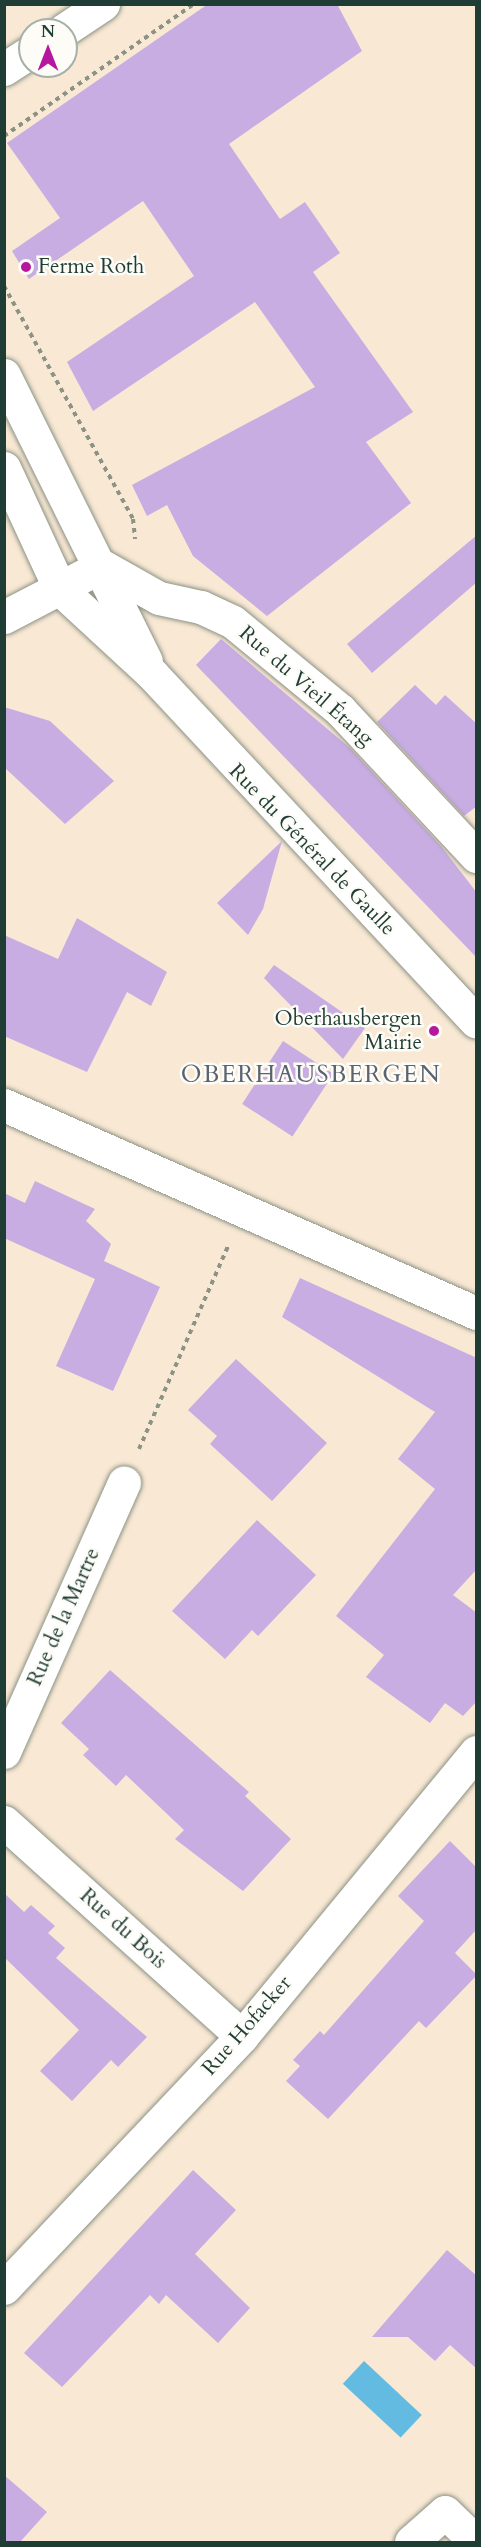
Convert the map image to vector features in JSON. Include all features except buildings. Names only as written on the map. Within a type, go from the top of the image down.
[{"type":"street","points":[[78,21],[103,4]]},
{"type":"street","points":[[4,69],[18,60]]},
{"type":"street","name":"Rue du Général de Gaulle","points":[[4,375],[102,566],[152,674]]},
{"type":"street","name":"Rue du Général de Gaulle","points":[[4,468],[60,589],[152,674],[477,1022]]},
{"type":"street","points":[[4,617],[102,566]]},
{"type":"street","name":"Rue du Vieil Étang","points":[[102,566],[159,598],[201,607],[262,643],[340,710],[477,856]]},
{"type":"street","points":[[4,1105],[244,1208],[477,1313]]},
{"type":"street","name":"Rue de la Martre","points":[[4,1752],[124,1483]]},
{"type":"street","name":"Rue Hofacker","points":[[4,2288],[242,2036],[477,1752]]},
{"type":"street","name":"Rue du Bois","points":[[4,1822],[242,2036]]},
{"type":"street","points":[[411,2542],[446,2512],[477,2541]]},
{"type":"path","points":[[4,136],[194,4]]},
{"type":"path","points":[[4,286],[133,519],[140,587]]},
{"type":"path","points":[[124,1483],[244,1208]]},
{"type":"water","points":[[364,2361],[422,2415],[401,2438],[343,2384]]},
{"type":"place","name":"Ferme Roth","points":[[26,267]]},
{"type":"place","name":"Oberhausbergen Mairie","points":[[434,1031]]},
{"type":"district","name":"OBERHAUSBERGEN","points":[[311,1075]]}]
